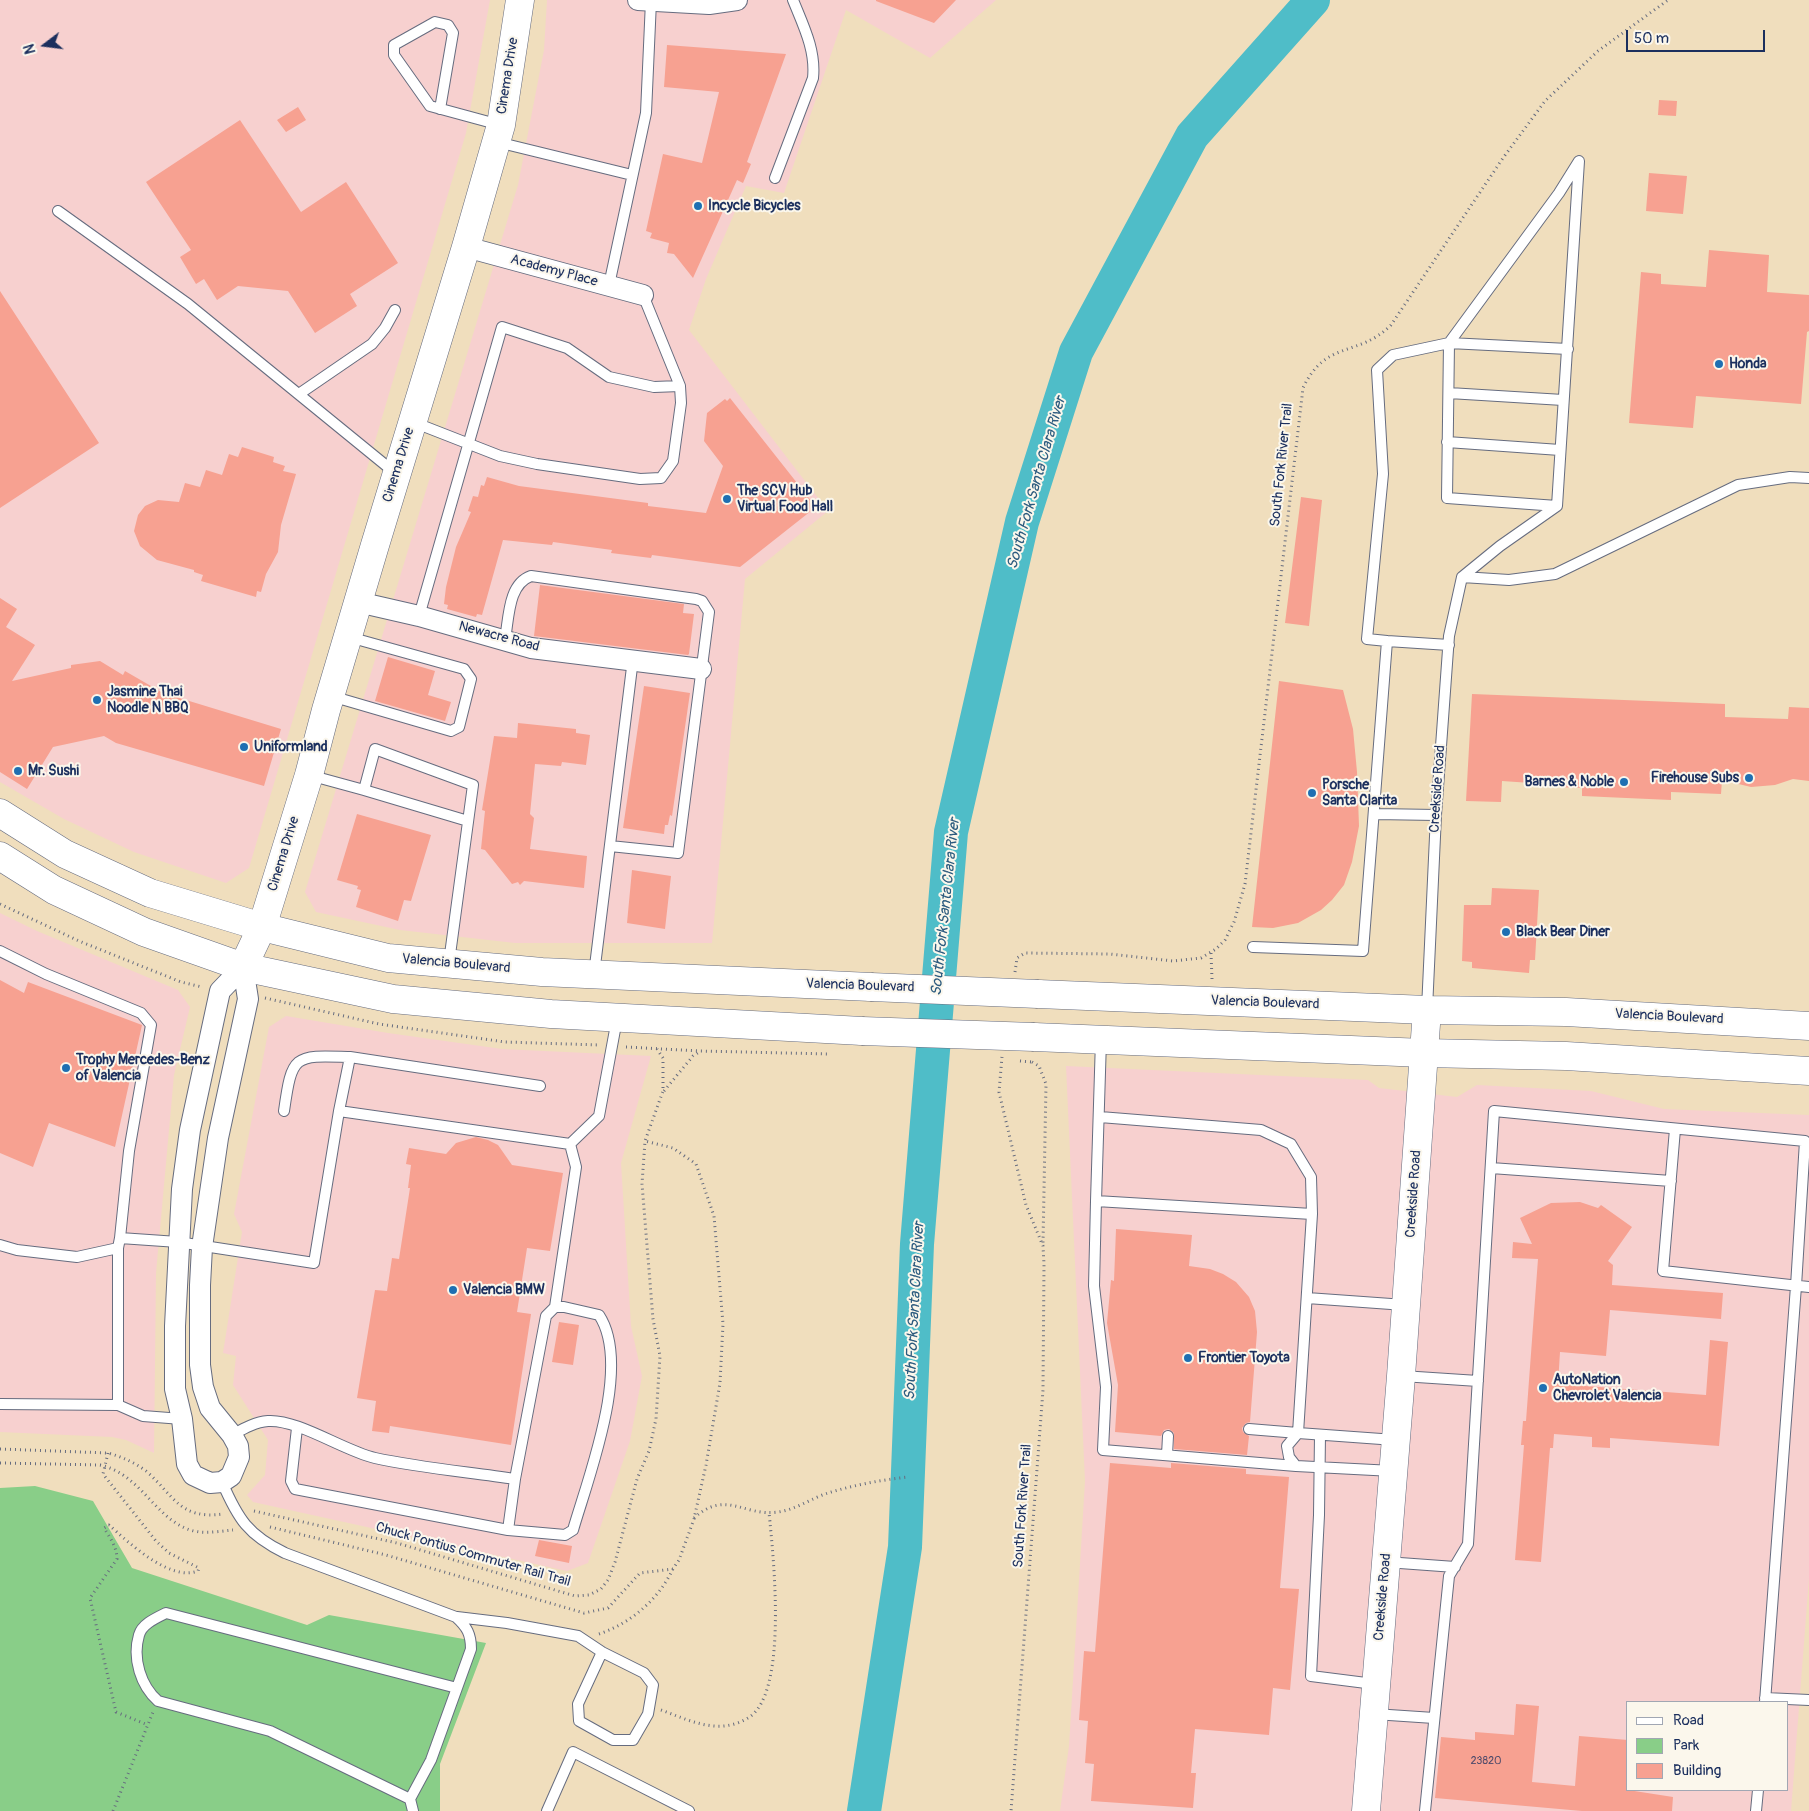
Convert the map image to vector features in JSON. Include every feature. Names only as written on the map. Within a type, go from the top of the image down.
[{"type":"main road","name":"Cinema Drive","points":[[243,967],[262,927],[309,776],[330,696],[466,247],[498,133],[520,0]]},
{"type":"main road","name":"Valencia Boulevard","points":[[0,813],[65,854],[150,893],[262,927],[388,958],[594,975],[1427,1010],[1566,1012],[1809,1026]]},
{"type":"main road","points":[[0,856],[54,890],[144,932],[243,967],[394,999],[617,1018],[862,1030],[1033,1050],[1101,1040],[1424,1053],[1566,1056],[1809,1070]]},
{"type":"main road","name":"Creekside Road","points":[[1366,1811],[1401,1376],[1427,1010]]},
{"type":"street","points":[[645,0],[709,4],[737,0]]},
{"type":"street","name":"Academy Place","points":[[466,247],[643,294]]},
{"type":"street","name":"Newacre Road","points":[[358,602],[419,616],[505,639],[531,648],[701,669]]},
{"type":"street","points":[[243,967],[248,999],[218,1138],[202,1248],[200,1365],[210,1408],[232,1435],[238,1446],[239,1458],[231,1476],[222,1482],[210,1483],[193,1475],[187,1464],[175,1380],[174,1326],[178,1242],[182,1189],[190,1130],[220,991],[243,967]]},
{"type":"street","points":[[182,1419],[198,1409],[210,1408]]},
{"type":"lane","points":[[609,285],[646,112],[645,0]]},
{"type":"lane","points":[[775,178],[813,78],[812,52],[793,0]]},
{"type":"lane","points":[[440,109],[453,32],[448,25],[435,22],[394,45],[394,55],[430,106],[498,133],[632,175]]},
{"type":"lane","points":[[1579,161],[1557,506],[1447,498],[1449,343],[1559,192],[1579,161]]},
{"type":"lane","points":[[58,211],[188,304],[396,474]]},
{"type":"lane","points":[[412,421],[500,456],[537,464],[640,480],[661,478],[673,461],[681,403],[680,386],[643,294]]},
{"type":"lane","points":[[299,394],[372,344],[385,328],[395,310]]},
{"type":"lane","points":[[419,616],[467,443],[502,327],[567,348],[610,377],[654,387],[680,386]]},
{"type":"lane","points":[[1448,645],[1367,639],[1383,474],[1378,370],[1393,355],[1449,343],[1568,349]]},
{"type":"lane","points":[[1449,393],[1564,400]]},
{"type":"lane","points":[[1447,442],[1560,450]]},
{"type":"lane","points":[[1462,577],[1509,580],[1554,574],[1738,485],[1790,477],[1809,478]]},
{"type":"lane","points":[[1462,577],[1500,546],[1557,506]]},
{"type":"lane","points":[[505,639],[515,588],[523,579],[531,576],[696,598],[702,601],[709,612],[678,853],[610,846]]},
{"type":"lane","name":"Creekside Road","points":[[1427,1010],[1436,815],[1448,645],[1462,577]]},
{"type":"lane","points":[[330,696],[452,731],[459,727],[471,679],[464,669],[348,637]]},
{"type":"lane","points":[[1254,947],[1363,951],[1387,641]]},
{"type":"lane","points":[[594,975],[633,660]]},
{"type":"lane","points":[[364,790],[375,748],[472,785],[449,964]]},
{"type":"lane","points":[[309,776],[364,790],[468,822]]},
{"type":"lane","points":[[1375,814],[1436,815]]},
{"type":"lane","points":[[0,951],[46,974],[141,1013],[150,1025],[129,1151],[119,1243],[118,1405]]},
{"type":"lane","points":[[570,1144],[599,1116],[617,1018]]},
{"type":"lane","points":[[1101,1040],[1094,1286],[1106,1387],[1103,1450],[1319,1468],[1392,1472]]},
{"type":"lane","points":[[284,1110],[289,1076],[296,1065],[308,1056],[350,1057],[540,1086]]},
{"type":"lane","points":[[0,1245],[17,1250],[77,1257],[119,1243],[178,1242],[202,1248],[314,1263],[339,1111],[350,1057]]},
{"type":"lane","points":[[339,1111],[570,1144]]},
{"type":"lane","points":[[1425,1811],[1449,1576],[1468,1544],[1494,1111],[1805,1141],[1765,1700],[1809,1700]]},
{"type":"lane","points":[[1100,1117],[1261,1130],[1291,1144],[1311,1177],[1312,1214],[1298,1433],[1287,1446],[1289,1457],[1296,1466]]},
{"type":"lane","points":[[1675,1129],[1663,1271],[1809,1287]]},
{"type":"lane","points":[[555,1308],[576,1167],[570,1144]]},
{"type":"lane","points":[[1491,1168],[1671,1181]]},
{"type":"lane","points":[[1096,1201],[1312,1214]]},
{"type":"lane","points":[[1307,1298],[1406,1305]]},
{"type":"lane","points":[[296,1428],[291,1481],[295,1489],[508,1530],[565,1535],[573,1530],[603,1422],[612,1365],[607,1327],[599,1315],[564,1307],[555,1308],[546,1316],[515,1479],[508,1530]]},
{"type":"lane","points":[[1401,1376],[1478,1381]]},
{"type":"lane","points":[[0,1404],[118,1405],[143,1416],[182,1419]]},
{"type":"lane","points":[[232,1435],[253,1424],[268,1421],[281,1422],[374,1458],[515,1479]]},
{"type":"lane","points":[[1249,1429],[1396,1440]]},
{"type":"lane","points":[[1320,1435],[1319,1515],[1311,1676],[1376,1684]]},
{"type":"lane","points":[[1167,1455],[1168,1436]]},
{"type":"lane","points":[[222,1482],[235,1512],[247,1529],[264,1542],[285,1553],[456,1617],[507,1623],[578,1636],[602,1652],[644,1673],[653,1685],[648,1714],[633,1740],[613,1740],[579,1721],[578,1704],[602,1652]]},
{"type":"lane","points":[[1385,1562],[1455,1567]]},
{"type":"lane","points":[[410,1799],[270,1731],[158,1701],[147,1691],[137,1663],[139,1634],[151,1620],[166,1613],[457,1688]]},
{"type":"lane","points":[[413,1811],[410,1799],[431,1760],[471,1648],[471,1636],[465,1625],[456,1617]]},
{"type":"lane","points":[[1374,1714],[1434,1718]]},
{"type":"lane","points":[[547,1811],[572,1752],[689,1811]]},
{"type":"lane","points":[[1756,1811],[1758,1791]]},
{"type":"path","name":"South Fork River Trail","points":[[1089,954],[1190,961],[1211,952],[1225,940],[1234,922],[1245,884],[1300,403],[1302,388],[1309,374],[1321,361],[1335,353],[1367,344],[1379,338],[1391,325],[1503,158],[1545,101],[1598,51],[1668,0]]},
{"type":"path","points":[[1211,952],[1213,985]]},
{"type":"path","name":"Chuck Pontius Commuter Rail Trail","points":[[0,1449],[108,1453],[123,1457],[146,1471],[174,1502],[188,1512],[207,1516],[252,1511],[397,1543],[575,1596],[589,1595],[601,1589],[608,1580],[615,1562],[637,1479],[648,1451],[656,1419],[660,1356],[653,1319],[642,1184],[645,1140],[664,1091],[665,1071],[663,1058],[657,1049]]},
{"type":"path","points":[[1033,1050],[1046,1084],[1043,1246]]},
{"type":"path","name":"Chuck Pontius Commuter Rail Trail","points":[[664,1091],[693,1056],[700,1051],[836,1054]]},
{"type":"path","name":"South Fork River Trail","points":[[1011,1811],[1044,1390],[1043,1246],[1026,1205]]},
{"type":"path","points":[[108,1453],[103,1474],[144,1528],[169,1553],[199,1568],[194,1573],[171,1568],[146,1556],[110,1525],[104,1528],[112,1541],[117,1559],[90,1598],[116,1712],[148,1725]]},
{"type":"path","points":[[694,1519],[704,1510],[727,1503],[769,1512],[779,1512],[828,1493],[878,1481],[908,1477]]},
{"type":"path","points":[[649,1706],[699,1726],[727,1726],[749,1718],[764,1699],[773,1662],[776,1628],[769,1512]]},
{"type":"path","points":[[582,1638],[610,1630],[628,1621],[649,1603],[666,1584],[673,1569]]},
{"type":"path","points":[[113,1811],[158,1701]]},
{"type":"shaded area","points":[[0,0],[490,0],[466,133],[249,868],[226,883],[134,852],[64,819],[0,782]]},
{"type":"shaded area","points":[[547,0],[996,0],[930,58],[846,10],[784,193],[746,186],[706,279],[689,330],[828,511],[745,579],[712,943],[515,943],[400,930],[316,912],[305,892],[518,185],[544,50]]},
{"type":"shaded area","points":[[0,913],[37,931],[178,990],[190,1007],[174,1075],[156,1273],[154,1453],[126,1440],[112,1437],[0,1432]]},
{"type":"shaded area","points":[[286,1016],[502,1049],[651,1056],[621,1163],[631,1326],[642,1376],[630,1441],[588,1563],[567,1571],[253,1502],[247,1495],[265,1475],[268,1440],[233,1385],[236,1356],[223,1353],[242,1232],[234,1214],[269,1027]]},
{"type":"shaded area","points":[[1066,1066],[1368,1080],[1379,1088],[1457,1097],[1477,1085],[1591,1091],[1664,1109],[1809,1115],[1809,1578],[1791,1811],[1060,1811],[1069,1746],[1085,1481]]},
{"type":"green space","points":[[35,1486],[93,1501],[132,1568],[307,1625],[329,1615],[486,1643],[440,1764],[440,1811],[0,1811],[0,1488]]},
{"type":"building","points":[[876,0],[956,0],[934,23],[876,1]]},
{"type":"building","points":[[667,45],[786,54],[747,162],[751,164],[743,183],[737,180],[693,278],[674,254],[667,253],[669,243],[650,238],[652,233],[646,231],[663,154],[702,163],[719,92],[664,87]]},
{"type":"building","points":[[1659,100],[1677,101],[1676,116],[1658,115]]},
{"type":"building","points":[[298,107],[306,120],[286,132],[277,120]]},
{"type":"building","points":[[240,120],[301,212],[346,182],[398,263],[350,294],[357,306],[315,333],[288,291],[238,286],[217,300],[204,279],[196,284],[180,257],[191,250],[146,182]]},
{"type":"building","points":[[1649,173],[1687,176],[1683,214],[1646,211]]},
{"type":"building","name":"Honda","points":[[1709,250],[1769,255],[1767,292],[1809,295],[1809,331],[1807,332],[1801,404],[1696,396],[1693,428],[1629,423],[1641,272],[1661,274],[1661,284],[1706,287]]},
{"type":"building","points":[[0,291],[99,443],[0,508]]},
{"type":"building","points":[[730,398],[816,507],[740,567],[652,555],[651,558],[611,553],[612,550],[553,542],[552,545],[503,540],[482,615],[477,614],[476,617],[447,609],[448,605],[444,604],[446,587],[456,547],[471,512],[468,511],[473,496],[478,497],[481,485],[484,486],[487,477],[519,486],[648,503],[648,506],[706,513],[723,466],[704,441],[707,413],[725,399],[727,401]]},
{"type":"building","points":[[242,447],[274,457],[273,462],[285,466],[283,471],[296,474],[281,525],[278,552],[266,574],[261,592],[257,591],[256,597],[201,581],[203,575],[194,572],[194,570],[157,560],[140,546],[134,531],[138,515],[145,506],[158,500],[179,502],[185,483],[200,487],[206,470],[222,475],[229,454],[238,457]]},
{"type":"building","points":[[1301,497],[1322,500],[1309,626],[1285,623]]},
{"type":"building","points":[[540,585],[684,604],[683,613],[694,614],[689,654],[534,636]]},
{"type":"building","points":[[0,598],[17,609],[6,627],[35,645],[12,681],[71,668],[71,665],[100,661],[123,675],[125,671],[163,693],[281,729],[264,786],[116,743],[104,736],[53,747],[27,789],[0,772]]},
{"type":"building","points":[[388,657],[435,671],[428,695],[451,702],[445,721],[375,701]]},
{"type":"building","name":"Porsche Santa Clarita","points":[[1279,681],[1343,690],[1353,729],[1359,826],[1352,862],[1344,885],[1332,900],[1321,910],[1298,923],[1273,928],[1252,927]]},
{"type":"building","points":[[644,686],[690,693],[672,816],[670,815],[668,825],[665,825],[664,834],[623,828]]},
{"type":"building","points":[[1472,694],[1725,704],[1725,717],[1788,719],[1789,707],[1809,708],[1809,781],[1793,779],[1775,785],[1751,787],[1722,780],[1721,794],[1671,792],[1671,800],[1582,796],[1582,788],[1531,786],[1531,783],[1502,781],[1501,802],[1466,801]]},
{"type":"building","points":[[518,723],[576,729],[576,733],[590,735],[586,765],[562,762],[561,766],[535,764],[530,814],[534,818],[530,849],[587,856],[584,888],[524,881],[520,885],[518,882],[512,884],[485,850],[481,849],[485,811],[482,810],[494,736],[517,738]]},
{"type":"building","points":[[357,814],[431,835],[411,901],[404,900],[398,921],[356,907],[361,890],[357,889],[358,886],[337,880]]},
{"type":"building","points":[[632,870],[671,876],[665,929],[627,923]]},
{"type":"building","points":[[1492,888],[1539,890],[1535,960],[1530,960],[1529,973],[1472,968],[1472,962],[1462,961],[1464,905],[1491,905]]},
{"type":"building","name":"Trophy Mercedes-Benz of Valencia","points":[[0,980],[24,993],[28,982],[142,1025],[115,1147],[49,1123],[33,1167],[0,1153]]},
{"type":"building","name":"Valencia BMW","points":[[476,1137],[498,1145],[512,1165],[563,1173],[550,1251],[527,1248],[517,1312],[531,1314],[511,1445],[390,1426],[389,1433],[372,1431],[376,1401],[357,1398],[375,1290],[387,1291],[392,1258],[399,1259],[410,1188],[408,1188],[411,1165],[406,1164],[409,1148],[446,1154],[456,1143]]},
{"type":"building","name":"AutoNation Chevrolet Valencia","points":[[1580,1202],[1598,1208],[1601,1205],[1632,1227],[1608,1261],[1613,1265],[1612,1285],[1723,1293],[1721,1319],[1610,1310],[1606,1356],[1560,1352],[1558,1384],[1706,1395],[1710,1340],[1728,1342],[1719,1446],[1610,1438],[1610,1448],[1592,1447],[1592,1437],[1554,1434],[1553,1448],[1550,1448],[1541,1562],[1515,1560],[1524,1445],[1521,1445],[1523,1421],[1526,1421],[1538,1259],[1512,1258],[1513,1242],[1532,1244],[1520,1218],[1551,1203]]},
{"type":"building","name":"Frontier Toyota","points":[[1116,1229],[1192,1235],[1189,1266],[1210,1269],[1223,1274],[1236,1282],[1249,1297],[1255,1311],[1257,1332],[1250,1422],[1246,1423],[1242,1428],[1243,1432],[1249,1436],[1247,1455],[1174,1449],[1174,1433],[1169,1429],[1164,1430],[1161,1436],[1115,1432],[1118,1385],[1107,1323],[1111,1280],[1114,1281]]},
{"type":"building","points":[[559,1322],[579,1325],[573,1365],[552,1362]]},
{"type":"building","points":[[1110,1463],[1171,1468],[1171,1463],[1246,1469],[1246,1474],[1289,1477],[1280,1588],[1299,1589],[1290,1690],[1273,1688],[1269,1735],[1195,1729],[1191,1773],[1196,1773],[1193,1808],[1091,1801],[1094,1764],[1085,1763],[1088,1721],[1079,1720],[1084,1651],[1095,1652]]},
{"type":"building","points":[[539,1540],[572,1546],[569,1563],[535,1556]]},
{"type":"building","points":[[1516,1704],[1539,1706],[1532,1782],[1575,1786],[1579,1736],[1626,1740],[1626,1791],[1673,1797],[1672,1811],[1582,1811],[1435,1798],[1441,1737],[1475,1740],[1475,1732],[1514,1735]]},
{"type":"waterway","name":"South Fork Santa Clara River","points":[[864,1811],[905,1547],[917,1244],[951,832],[1022,522],[1076,352],[1192,136],[1313,0]]},
{"type":"place","name":"Incycle Bicycles","points":[[698,206]]},
{"type":"place","name":"Honda","points":[[1719,364]]},
{"type":"place","name":"The SCV Hub Virtual Food Hall","points":[[727,499]]},
{"type":"place","name":"Jasmine Thai Noodle N BBQ","points":[[97,700]]},
{"type":"place","name":"Uniformland","points":[[244,747]]},
{"type":"place","name":"Mr. Sushi","points":[[18,771]]},
{"type":"place","name":"Firehouse Subs","points":[[1749,778]]},
{"type":"place","name":"Barnes & Noble","points":[[1624,782]]},
{"type":"place","name":"Porsche Santa Clarita","points":[[1312,793]]},
{"type":"place","name":"Black Bear Diner","points":[[1506,932]]},
{"type":"place","name":"Trophy Mercedes-Benz of Valencia","points":[[66,1068]]},
{"type":"place","name":"Valencia BMW","points":[[453,1290]]},
{"type":"place","name":"Frontier Toyota","points":[[1188,1358]]},
{"type":"place","name":"AutoNation Chevrolet Valencia","points":[[1543,1388]]}]
